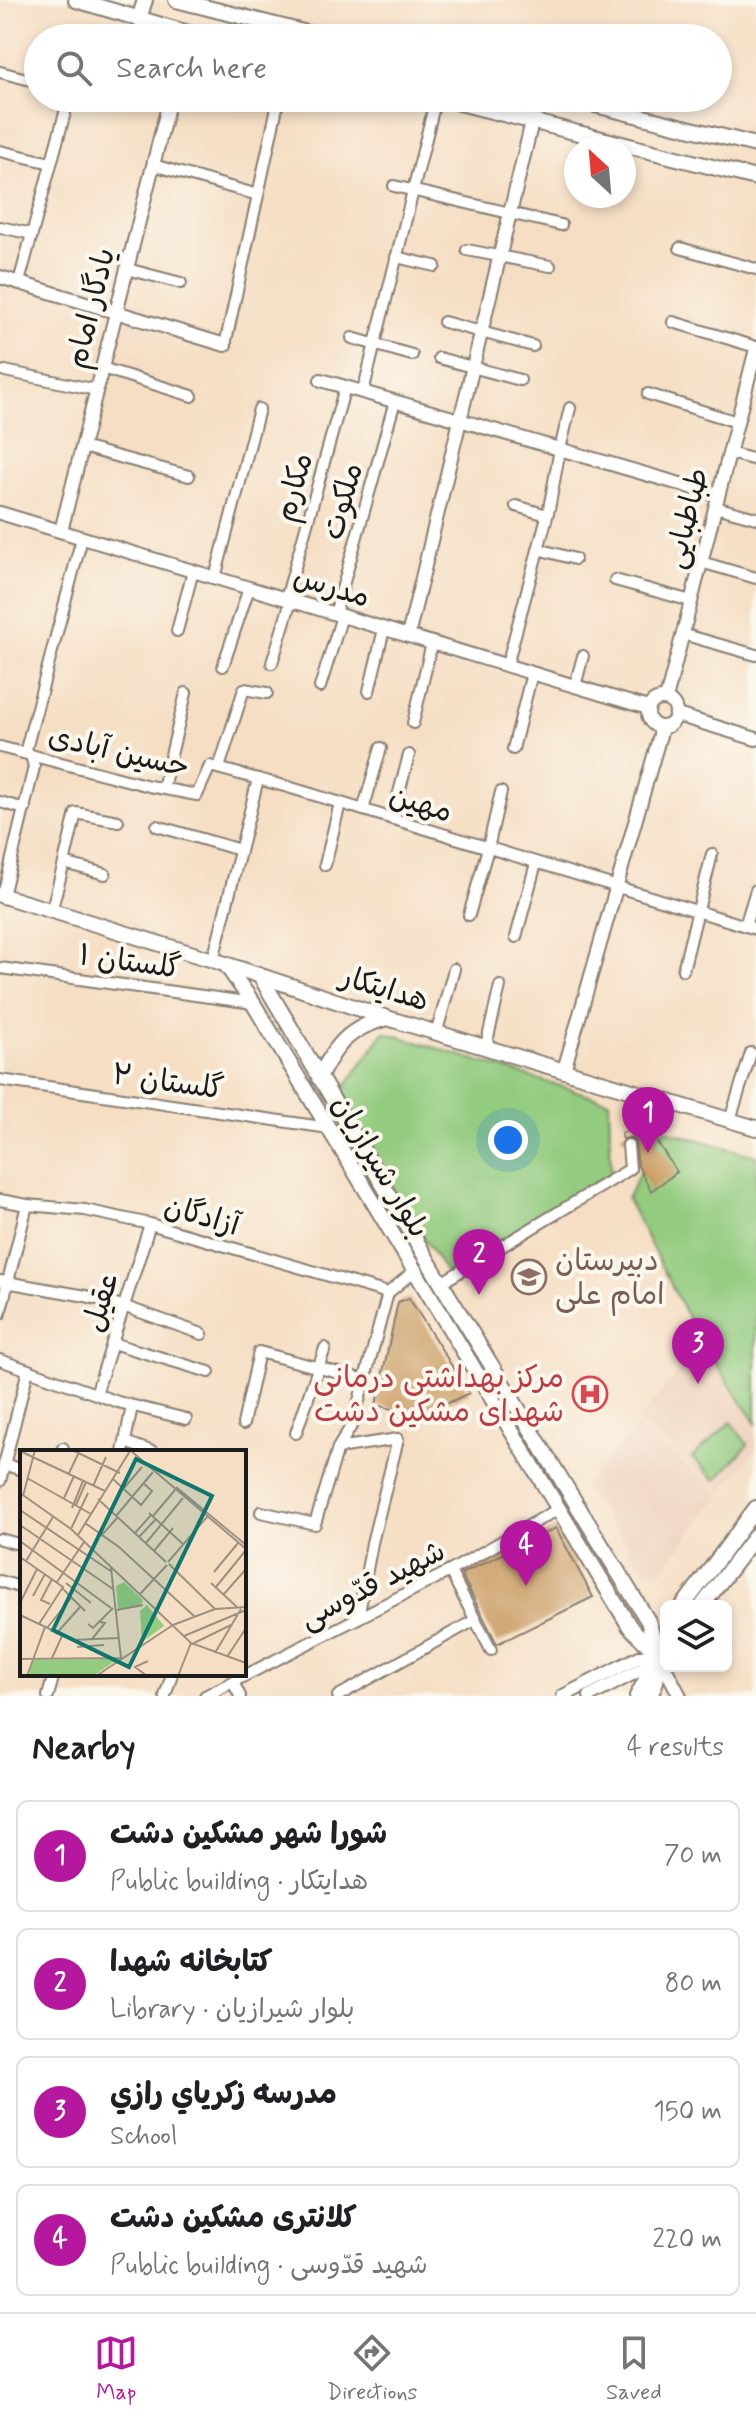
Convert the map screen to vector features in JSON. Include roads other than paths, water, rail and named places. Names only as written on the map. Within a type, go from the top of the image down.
[{"type":"main road","points":[[76,0],[153,24]]},
{"type":"main road","points":[[139,19],[145,0]]},
{"type":"main road","points":[[176,0],[271,24]]},
{"type":"main road","points":[[493,112],[756,178]]},
{"type":"main road","points":[[623,112],[756,145]]},
{"type":"main road","name":"هدایتکار","points":[[2,896],[259,974],[387,1018],[756,1128]]},
{"type":"main road","name":"بلوار شیرازیان","points":[[219,962],[253,1003],[630,1627],[660,1651]]},
{"type":"main road","name":"بلوار شیرازیان","points":[[259,974],[441,1283],[648,1621],[660,1647]]},
{"type":"main road","points":[[253,1003],[270,992]]},
{"type":"main road","points":[[319,1078],[331,1054],[343,1040],[369,1022],[387,1018]]},
{"type":"main road","points":[[687,1600],[756,1508]]},
{"type":"main road","points":[[707,1600],[756,1535]]},
{"type":"main road","points":[[637,1696],[660,1658]]},
{"type":"main road","points":[[650,1696],[660,1670]]},
{"type":"street","points":[[0,72],[24,78]]},
{"type":"street","points":[[19,282],[65,112]]},
{"type":"street","name":"یادگار امام","points":[[61,531],[166,112]]},
{"type":"street","points":[[0,277],[225,345],[276,112]]},
{"type":"street","points":[[363,392],[434,112]]},
{"type":"street","points":[[408,636],[532,122]]},
{"type":"street","points":[[0,151],[51,163]]},
{"type":"street","points":[[153,165],[258,195]]},
{"type":"street","points":[[394,186],[561,225]]},
{"type":"street","points":[[0,227],[32,234]]},
{"type":"street","points":[[680,248],[756,269]]},
{"type":"street","points":[[467,250],[550,266]]},
{"type":"street","points":[[396,257],[435,266]]},
{"type":"street","points":[[127,269],[181,283]]},
{"type":"street","points":[[444,322],[533,346]]},
{"type":"street","points":[[673,322],[756,348]]},
{"type":"street","points":[[352,338],[412,355]]},
{"type":"street","name":"طباطبایی","points":[[666,699],[756,348]]},
{"type":"street","points":[[439,358],[520,380]]},
{"type":"street","points":[[102,368],[192,396]]},
{"type":"street","points":[[5,371],[97,390]]},
{"type":"street","points":[[321,380],[560,449],[716,501],[756,518]]},
{"type":"street","name":"مکارم","points":[[272,663],[345,387]]},
{"type":"street","points":[[648,394],[737,422]]},
{"type":"street","name":"ملکوت","points":[[320,687],[395,401]]},
{"type":"street","points":[[507,665],[547,515],[570,408]]},
{"type":"street","points":[[215,578],[259,409]]},
{"type":"street","points":[[82,447],[189,476]]},
{"type":"street","points":[[729,453],[756,460]]},
{"type":"street","points":[[516,506],[547,515]]},
{"type":"street","name":"مدرس","points":[[0,513],[648,708]]},
{"type":"street","points":[[2,896],[34,767],[28,754],[82,538]]},
{"type":"street","points":[[538,549],[575,559]]},
{"type":"street","points":[[701,562],[756,578]]},
{"type":"street","points":[[177,631],[193,571]]},
{"type":"street","points":[[615,580],[691,601]]},
{"type":"street","points":[[223,666],[249,588]]},
{"type":"street","points":[[369,691],[384,629]]},
{"type":"street","points":[[682,634],[756,655]]},
{"type":"street","points":[[413,723],[432,643]]},
{"type":"street","points":[[575,686],[583,656]]},
{"type":"street","points":[[513,749],[532,673]]},
{"type":"street","points":[[214,767],[244,689],[267,693]]},
{"type":"street","points":[[163,788],[186,693]]},
{"type":"street","points":[[666,699],[676,708],[677,715],[669,726],[662,728],[650,722],[647,715],[652,702],[666,699]]},
{"type":"street","points":[[677,715],[756,739]]},
{"type":"street","points":[[564,1070],[662,728]]},
{"type":"street","name":"حسین آبادی","points":[[0,747],[197,795],[214,767]]},
{"type":"street","points":[[363,810],[381,748]]},
{"type":"street","points":[[392,819],[409,755]]},
{"type":"street","name":"مهین","points":[[214,767],[751,928]]},
{"type":"street","points":[[219,962],[240,850],[258,779]]},
{"type":"street","points":[[469,915],[501,792]]},
{"type":"street","points":[[0,802],[25,809]]},
{"type":"street","points":[[325,865],[340,803]]},
{"type":"street","points":[[51,912],[76,813],[118,821]]},
{"type":"street","points":[[157,826],[240,850]]},
{"type":"street","points":[[683,970],[712,854]]},
{"type":"street","points":[[64,863],[105,874]]},
{"type":"street","points":[[516,937],[536,863]]},
{"type":"street","points":[[751,928],[756,890]]},
{"type":"street","name":"گلستان ۱","points":[[0,968],[253,1003]]},
{"type":"street","points":[[437,1031],[454,969]]},
{"type":"street","points":[[486,1046],[500,986]]},
{"type":"street","points":[[730,1120],[751,1053]]},
{"type":"street","name":"گلستان ۲","points":[[0,1080],[329,1128]]},
{"type":"street","points":[[441,1283],[630,1169],[628,1145]]},
{"type":"street","name":"آزادگان","points":[[0,1200],[85,1210],[150,1224],[388,1293]]},
{"type":"street","points":[[0,1314],[4,1282],[27,1205]]},
{"type":"street","name":"عقیل","points":[[96,1394],[150,1224]]},
{"type":"street","points":[[261,1512],[315,1524],[338,1448],[353,1423],[388,1293],[414,1271]]},
{"type":"street","points":[[4,1282],[86,1296],[202,1334]]},
{"type":"street","points":[[112,1343],[209,1372]]},
{"type":"street","points":[[296,1433],[325,1348]]},
{"type":"street","points":[[243,1424],[259,1352],[365,1380]]},
{"type":"street","points":[[0,1360],[132,1406],[186,1419]]},
{"type":"street","points":[[0,1481],[28,1370]]},
{"type":"street","points":[[124,1447],[132,1406]]},
{"type":"street","points":[[338,1448],[398,1439],[372,1543],[358,1618]]},
{"type":"street","points":[[4,1464],[20,1469]]},
{"type":"street","name":"شهید قدّوسی","points":[[246,1675],[450,1571],[558,1509]]},
{"type":"street","points":[[0,1539],[20,1544]]},
{"type":"street","points":[[450,1571],[491,1650]]},
{"type":"street","points":[[0,1581],[20,1587]]},
{"type":"street","points":[[338,1696],[475,1620]]},
{"type":"street","points":[[563,1696],[639,1657],[660,1654]]},
{"type":"street","points":[[590,1696],[642,1669],[660,1655]]},
{"type":"street","points":[[671,1672],[680,1696]]},
{"type":"street","points":[[48,1696],[53,1676]]},
{"type":"street","points":[[165,1696],[171,1676]]},
{"type":"street","name":"شهید قدّوسی","points":[[205,1696],[245,1676]]},
{"type":"street","points":[[233,1682],[240,1696]]},
{"type":"place","name":"شورا شهر مشکین دشت","points":[[648,1153]]},
{"type":"place","name":"دبیرستان امام علی","points":[[529,1277]]},
{"type":"place","name":"کتابخانه شهدا","points":[[479,1295]]},
{"type":"place","name":"مدرسه زكرياي رازي","points":[[698,1384]]},
{"type":"place","name":"مرکز بهداشتی درمانی شهدای مشکین دشت","points":[[590,1394]]},
{"type":"place","name":"کلانتری مشکین دشت","points":[[526,1586]]}]
